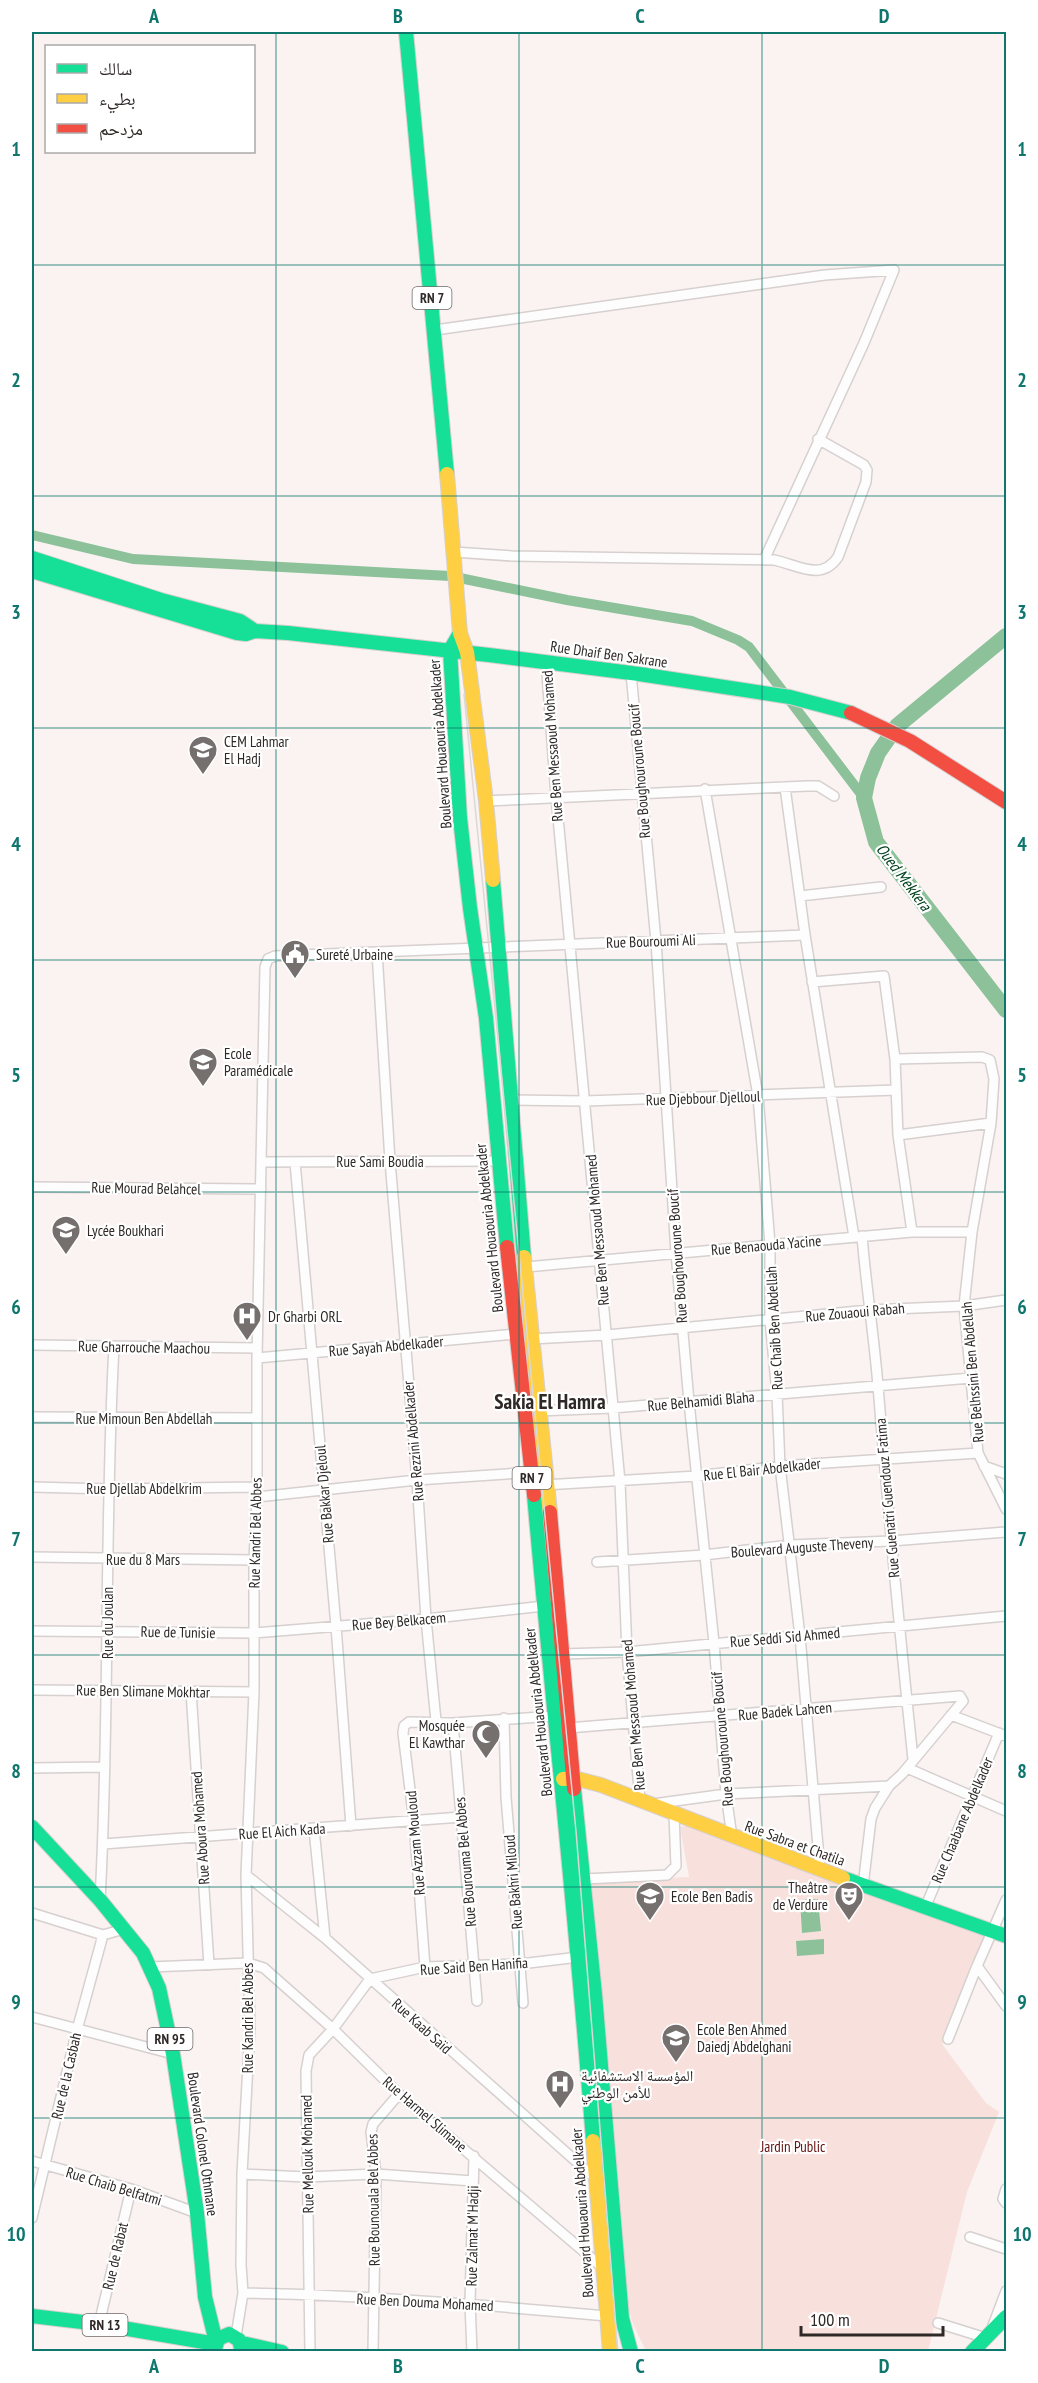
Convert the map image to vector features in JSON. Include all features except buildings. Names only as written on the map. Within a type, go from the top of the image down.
[{"type":"main road","name":"RN 7","points":[[406,32],[435,330],[460,633]]},
{"type":"main road","points":[[32,558],[161,600],[240,621],[255,631]]},
{"type":"main road","name":"Rue Dhaif Ben Sakrane","points":[[32,571],[242,634],[255,631],[546,661],[805,700],[849,712],[874,723],[913,744],[1006,802]]},
{"type":"main road","name":"Boulevard Houaouria Abdelkader","points":[[460,633],[450,650],[460,818],[486,1018],[498,1161],[532,1479],[554,1716],[584,1879],[622,2318],[631,2352]]},
{"type":"main road","name":"Boulevard Houaouria Abdelkader","points":[[460,633],[467,652],[486,801],[531,1339],[562,1654],[568,1728],[567,1778],[579,1957],[607,2321]]},
{"type":"main road","name":"Rue Sabra et Chatila","points":[[567,1778],[601,1785],[732,1838],[1000,1933]]},
{"type":"main road","name":"Boulevard Colonel Othmane","points":[[32,1827],[100,1900],[143,1953],[159,1988],[173,2054],[197,2212],[205,2297],[224,2344]]},
{"type":"main road","name":"RN 13","points":[[32,2316],[224,2344]]},
{"type":"main road","points":[[972,2352],[1006,2317]]},
{"type":"main road","name":"RN 7","points":[[607,2321],[610,2352]]},
{"type":"main road","points":[[224,2344],[282,2352]]},
{"type":"street","points":[[435,330],[825,275],[894,270],[864,343],[764,560]]},
{"type":"street","points":[[455,559],[512,556],[764,560],[788,563],[818,571],[832,566],[838,557],[866,482],[867,471],[864,465],[818,439]]},
{"type":"street","name":"Rue Ben Messaoud Mohamed","points":[[546,661],[556,796],[608,1335],[620,1482],[627,1652],[645,1802]]},
{"type":"street","name":"Rue Boughouroune Boucif","points":[[631,673],[656,941],[682,1326],[732,1838]]},
{"type":"street","points":[[486,801],[705,789],[818,786],[834,796]]},
{"type":"street","points":[[785,787],[812,982],[858,1237]]},
{"type":"street","name":"Rue Chaib Ben Abdellah","points":[[705,789],[758,1096],[770,1244],[770,1320],[777,1394],[780,1466],[800,1636],[820,1870]]},
{"type":"street","points":[[800,896],[881,887]]},
{"type":"street","name":"Rue Bouroumi Ali","points":[[498,946],[805,935]]},
{"type":"street","name":"Rue Kandri Bel Abbes","points":[[224,2344],[243,2294],[242,2174],[250,2028],[246,1875],[254,1692],[257,1353],[265,967],[268,959],[275,956],[498,946]]},
{"type":"street","name":"Rue Rezzini Abdelkader","points":[[377,952],[390,1161],[436,1721]]},
{"type":"street","points":[[812,982],[884,976],[895,1059],[898,1135],[912,1232]]},
{"type":"street","name":"Rue Belhssini Ben Abdellah","points":[[895,1059],[982,1057],[990,1060],[994,1079],[991,1123],[972,1232],[964,1306],[978,1454],[1006,1509]]},
{"type":"street","name":"Rue Djebbour Djelloul","points":[[510,1100],[666,1099],[896,1090]]},
{"type":"street","points":[[898,1135],[991,1123]]},
{"type":"street","name":"Rue Sami Boudia","points":[[261,1162],[498,1161]]},
{"type":"street","name":"Rue Bakkar Djeloul","points":[[295,1162],[336,1626],[351,1826]]},
{"type":"street","name":"Rue Mourad Belahcel","points":[[32,1187],[261,1189]]},
{"type":"street","name":"Rue Benaouda Yacine","points":[[526,1267],[912,1232],[972,1232]]},
{"type":"street","name":"Rue Guenatri Guendouz Fatima","points":[[858,1237],[878,1384],[882,1458],[913,1759]]},
{"type":"street","name":"Rue Zouaoui Rabah","points":[[531,1339],[608,1335],[682,1326],[869,1310],[964,1306],[1006,1300]]},
{"type":"street","name":"Rue Sayah Abdelkader","points":[[257,1353],[310,1352],[516,1334]]},
{"type":"street","name":"Rue Gharrouche Maachou","points":[[32,1345],[114,1346],[257,1353]]},
{"type":"street","name":"Rue du Joulan","points":[[100,1900],[108,1690],[109,1489],[114,1346]]},
{"type":"street","name":"Rue Belhamidi Blaha","points":[[538,1411],[613,1408],[970,1378]]},
{"type":"street","name":"Rue Mimoun Ben Abdellah","points":[[32,1417],[256,1419]]},
{"type":"street","name":"Rue El Bair Abdelkader","points":[[546,1478],[620,1482],[882,1458],[978,1454]]},
{"type":"street","points":[[984,1466],[1006,1474]]},
{"type":"street","points":[[532,1479],[546,1478]]},
{"type":"street","points":[[532,1479],[546,1478]]},
{"type":"street","name":"Rue Djellab Abdelkrim","points":[[32,1487],[256,1492],[324,1489],[417,1480],[532,1479]]},
{"type":"street","name":"Boulevard Auguste Theveny","points":[[597,1562],[704,1555],[790,1545],[891,1541],[1006,1532]]},
{"type":"street","name":"Rue du 8 Mars","points":[[32,1557],[254,1560]]},
{"type":"street","name":"Rue Bey Belkacem","points":[[253,1633],[426,1619],[544,1606]]},
{"type":"street","name":"Rue Seddi Sid Ahmed","points":[[562,1654],[627,1652],[1006,1616]]},
{"type":"street","name":"Rue de Tunisie","points":[[32,1630],[253,1633]]},
{"type":"street","name":"Rue Ben Slimane Mokhtar","points":[[32,1690],[254,1692]]},
{"type":"street","name":"Rue Aboura Mohamed","points":[[191,1691],[209,1965]]},
{"type":"street","name":"Rue Badek Lahcen","points":[[568,1728],[634,1725],[958,1696],[962,1698],[963,1701],[951,1715]]},
{"type":"street","points":[[863,1886],[871,1819],[875,1808],[889,1786],[951,1715],[1003,1734]]},
{"type":"street","points":[[436,1721],[453,1723],[554,1716]]},
{"type":"street","name":"Rue Bakhri Miloud","points":[[504,1718],[506,1797],[524,2003]]},
{"type":"street","name":"Rue Azzam Mouloud","points":[[425,1967],[414,1822],[403,1733],[404,1726],[409,1722],[436,1721]]},
{"type":"street","name":"Rue Bourouma Bel Abbes","points":[[453,1723],[477,2001]]},
{"type":"street","name":"Rue Chaabane Abdelkader","points":[[925,1908],[1003,1734]]},
{"type":"street","points":[[32,1768],[105,1767]]},
{"type":"street","points":[[907,1768],[1006,1811]]},
{"type":"street","points":[[645,1802],[726,1794],[889,1786]]},
{"type":"street","points":[[584,1879],[667,1875],[673,1871],[676,1866],[674,1814]]},
{"type":"street","name":"Rue El Aich Kada","points":[[103,1844],[200,1836],[248,1835],[461,1817]]},
{"type":"street","points":[[314,1829],[325,1938]]},
{"type":"street","name":"Rue Kaab Saïd","points":[[246,1875],[325,1938],[597,2180]]},
{"type":"street","points":[[948,2039],[977,1966],[1000,1933],[1006,1900]]},
{"type":"street","points":[[32,1923],[33,1913],[103,1935],[124,1929]]},
{"type":"street","name":"Rue de la Casbah","points":[[32,2218],[77,2030],[103,1935]]},
{"type":"street","name":"Rue Said Ben Hanifia","points":[[370,1979],[425,1967],[520,1964],[579,1957]]},
{"type":"street","points":[[150,1967],[248,1963]]},
{"type":"street","name":"Rue Harmel Slimane","points":[[248,1963],[272,1973],[399,2094],[602,2267]]},
{"type":"street","points":[[977,1966],[1006,2006]]},
{"type":"street","name":"Rue Mellouk Mohamed","points":[[310,2352],[306,2062],[309,2055],[333,2029],[370,1979]]},
{"type":"street","points":[[32,2017],[173,2054]]},
{"type":"street","name":"Rue Bounouala Bel Abbes","points":[[373,2352],[376,2174],[372,2128],[399,2094]]},
{"type":"street","name":"Rue Zalmat M'Hadji","points":[[472,2352],[470,2303],[474,2156]]},
{"type":"street","name":"Rue Chaib Belfatmi","points":[[32,2161],[130,2189],[197,2212]]},
{"type":"street","points":[[242,2174],[306,2177],[376,2174],[473,2181]]},
{"type":"street","name":"Rue de Rabat","points":[[99,2324],[130,2189]]},
{"type":"street","points":[[1006,2189],[1003,2199],[1006,2204]]},
{"type":"street","points":[[970,2237],[1006,2249]]},
{"type":"street","points":[[938,2323],[987,2336],[1006,2291]]},
{"type":"street","name":"Rue Ben Douma Mohamed","points":[[243,2294],[309,2294],[374,2300],[470,2303],[607,2321]]},
{"type":"green space","name":"Jardin Public","points":[[696,1823],[987,1935],[942,2044],[986,2103],[999,2112],[967,2192],[928,2351],[646,2351],[633,2324],[627,2305],[589,1882],[689,1877],[680,1827]]},
{"type":"shaded area","points":[[818,1899],[821,1931],[802,1933],[800,1900]]},
{"type":"shaded area","points":[[824,1939],[824,1954],[797,1956],[796,1941]]},
{"type":"waterway","points":[[32,535],[133,559],[450,576],[567,600],[692,621],[738,640],[749,647],[864,798]]},
{"type":"waterway","name":"Oued Mekkera","points":[[1006,636],[897,726],[878,753],[868,778],[864,798],[876,842],[1006,1010]]},
{"type":"tram line","points":[[464,694],[576,1831],[618,2352]]},
{"type":"traffic: fast","points":[[406,32],[447,474]]},
{"type":"traffic: fast","points":[[32,558],[161,600],[240,621],[255,631]]},
{"type":"traffic: fast","points":[[32,571],[237,633],[246,634],[255,631],[288,633],[639,674],[790,697],[851,713]]},
{"type":"traffic: fast","points":[[460,633],[450,650],[460,818],[486,1018],[507,1247]]},
{"type":"traffic: fast","points":[[493,880],[524,1257]]},
{"type":"traffic: fast","points":[[534,1495],[593,2141]]},
{"type":"traffic: fast","points":[[574,1789],[595,1994],[622,2318],[631,2352]]},
{"type":"traffic: fast","points":[[32,1827],[100,1900],[143,1953],[159,1988],[173,2054],[197,2213],[205,2297],[216,2342]]},
{"type":"traffic: fast","points":[[843,1878],[1006,1936]]},
{"type":"traffic: fast","points":[[32,2316],[99,2324],[216,2344]]},
{"type":"traffic: fast","points":[[972,2352],[1006,2317]]},
{"type":"traffic: fast","points":[[215,2349],[218,2339],[229,2334],[239,2340],[242,2352]]},
{"type":"traffic: fast","points":[[242,2343],[282,2352]]},
{"type":"traffic: slow","points":[[447,474],[460,633],[467,652],[486,801],[493,880]]},
{"type":"traffic: slow","points":[[524,1257],[550,1512]]},
{"type":"traffic: slow","points":[[563,1779],[574,1778],[601,1785],[843,1878]]},
{"type":"traffic: slow","points":[[593,2141],[610,2352]]},
{"type":"traffic: jam","points":[[851,713],[910,741],[1006,802]]},
{"type":"traffic: jam","points":[[507,1247],[534,1495]]},
{"type":"traffic: jam","points":[[550,1512],[574,1789]]},
{"type":"place","name":"CEM Lahmar El Hadj","points":[[203,776]]},
{"type":"place","name":"Sureté Urbaine","points":[[295,980]]},
{"type":"place","name":"Ecole Paramédicale","points":[[203,1088]]},
{"type":"place","name":"Lycée Boukhari","points":[[66,1256]]},
{"type":"place","name":"Dr Gharbi ORL","points":[[247,1342]]},
{"type":"place","name":"Mosquée El Kawthar","points":[[486,1760]]},
{"type":"place","name":"Ecole Ben Badis","points":[[650,1922]]},
{"type":"place","name":"Theâtre de Verdure","points":[[849,1922]]},
{"type":"place","name":"Ecole Ben Ahmed Daiedj Abdelghani","points":[[676,2064]]},
{"type":"place","name":"المؤسسة الاستشفائية للأمن الوطني","points":[[560,2110]]},
{"type":"district","name":"Sakia El Hamra","points":[[550,1401]]}]
